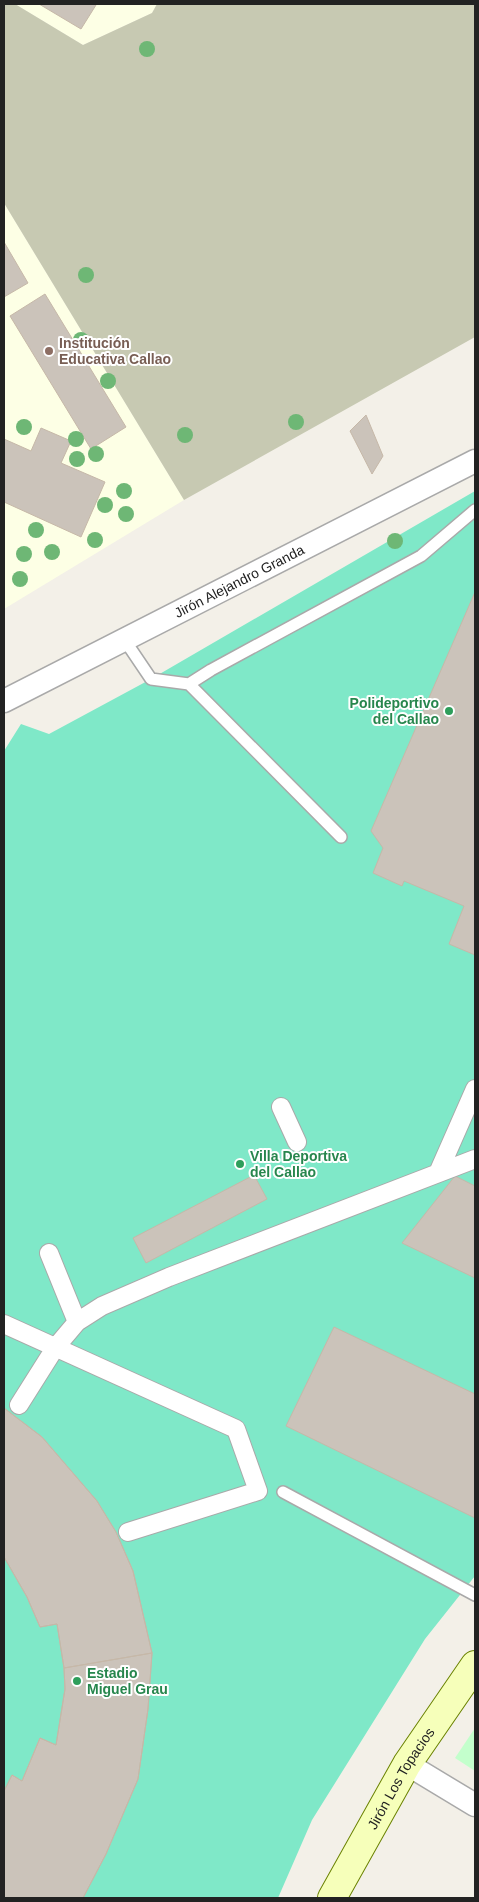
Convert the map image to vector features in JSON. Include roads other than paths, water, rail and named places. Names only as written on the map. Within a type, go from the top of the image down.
[{"type":"main road","name":"Jirón Los Topacios","points":[[332,1898],[407,1764],[475,1665]]},
{"type":"street","name":"Jirón Alejandro Granda","points":[[4,701],[475,461]]},
{"type":"street","points":[[438,1173],[475,1089]]},
{"type":"street","points":[[281,1107],[297,1142]]},
{"type":"street","points":[[19,1405],[55,1348],[77,1322],[102,1306],[169,1277],[475,1160]]},
{"type":"street","points":[[49,1253],[77,1322]]},
{"type":"street","points":[[4,1324],[236,1429],[258,1491],[128,1532]]},
{"type":"street","points":[[407,1764],[475,1805]]},
{"type":"lane","points":[[189,684],[211,670],[421,556],[475,510]]},
{"type":"lane","points":[[124,640],[150,679],[189,684],[341,838]]},
{"type":"lane","points":[[283,1492],[475,1595]]},
{"type":"place","name":"Institución Educativa Callao","points":[[49,351]]},
{"type":"place","name":"Polideportivo del Callao","points":[[449,711]]},
{"type":"place","name":"Villa Deportiva del Callao","points":[[240,1164]]},
{"type":"place","name":"Estadio Miguel Grau","points":[[77,1681]]}]
